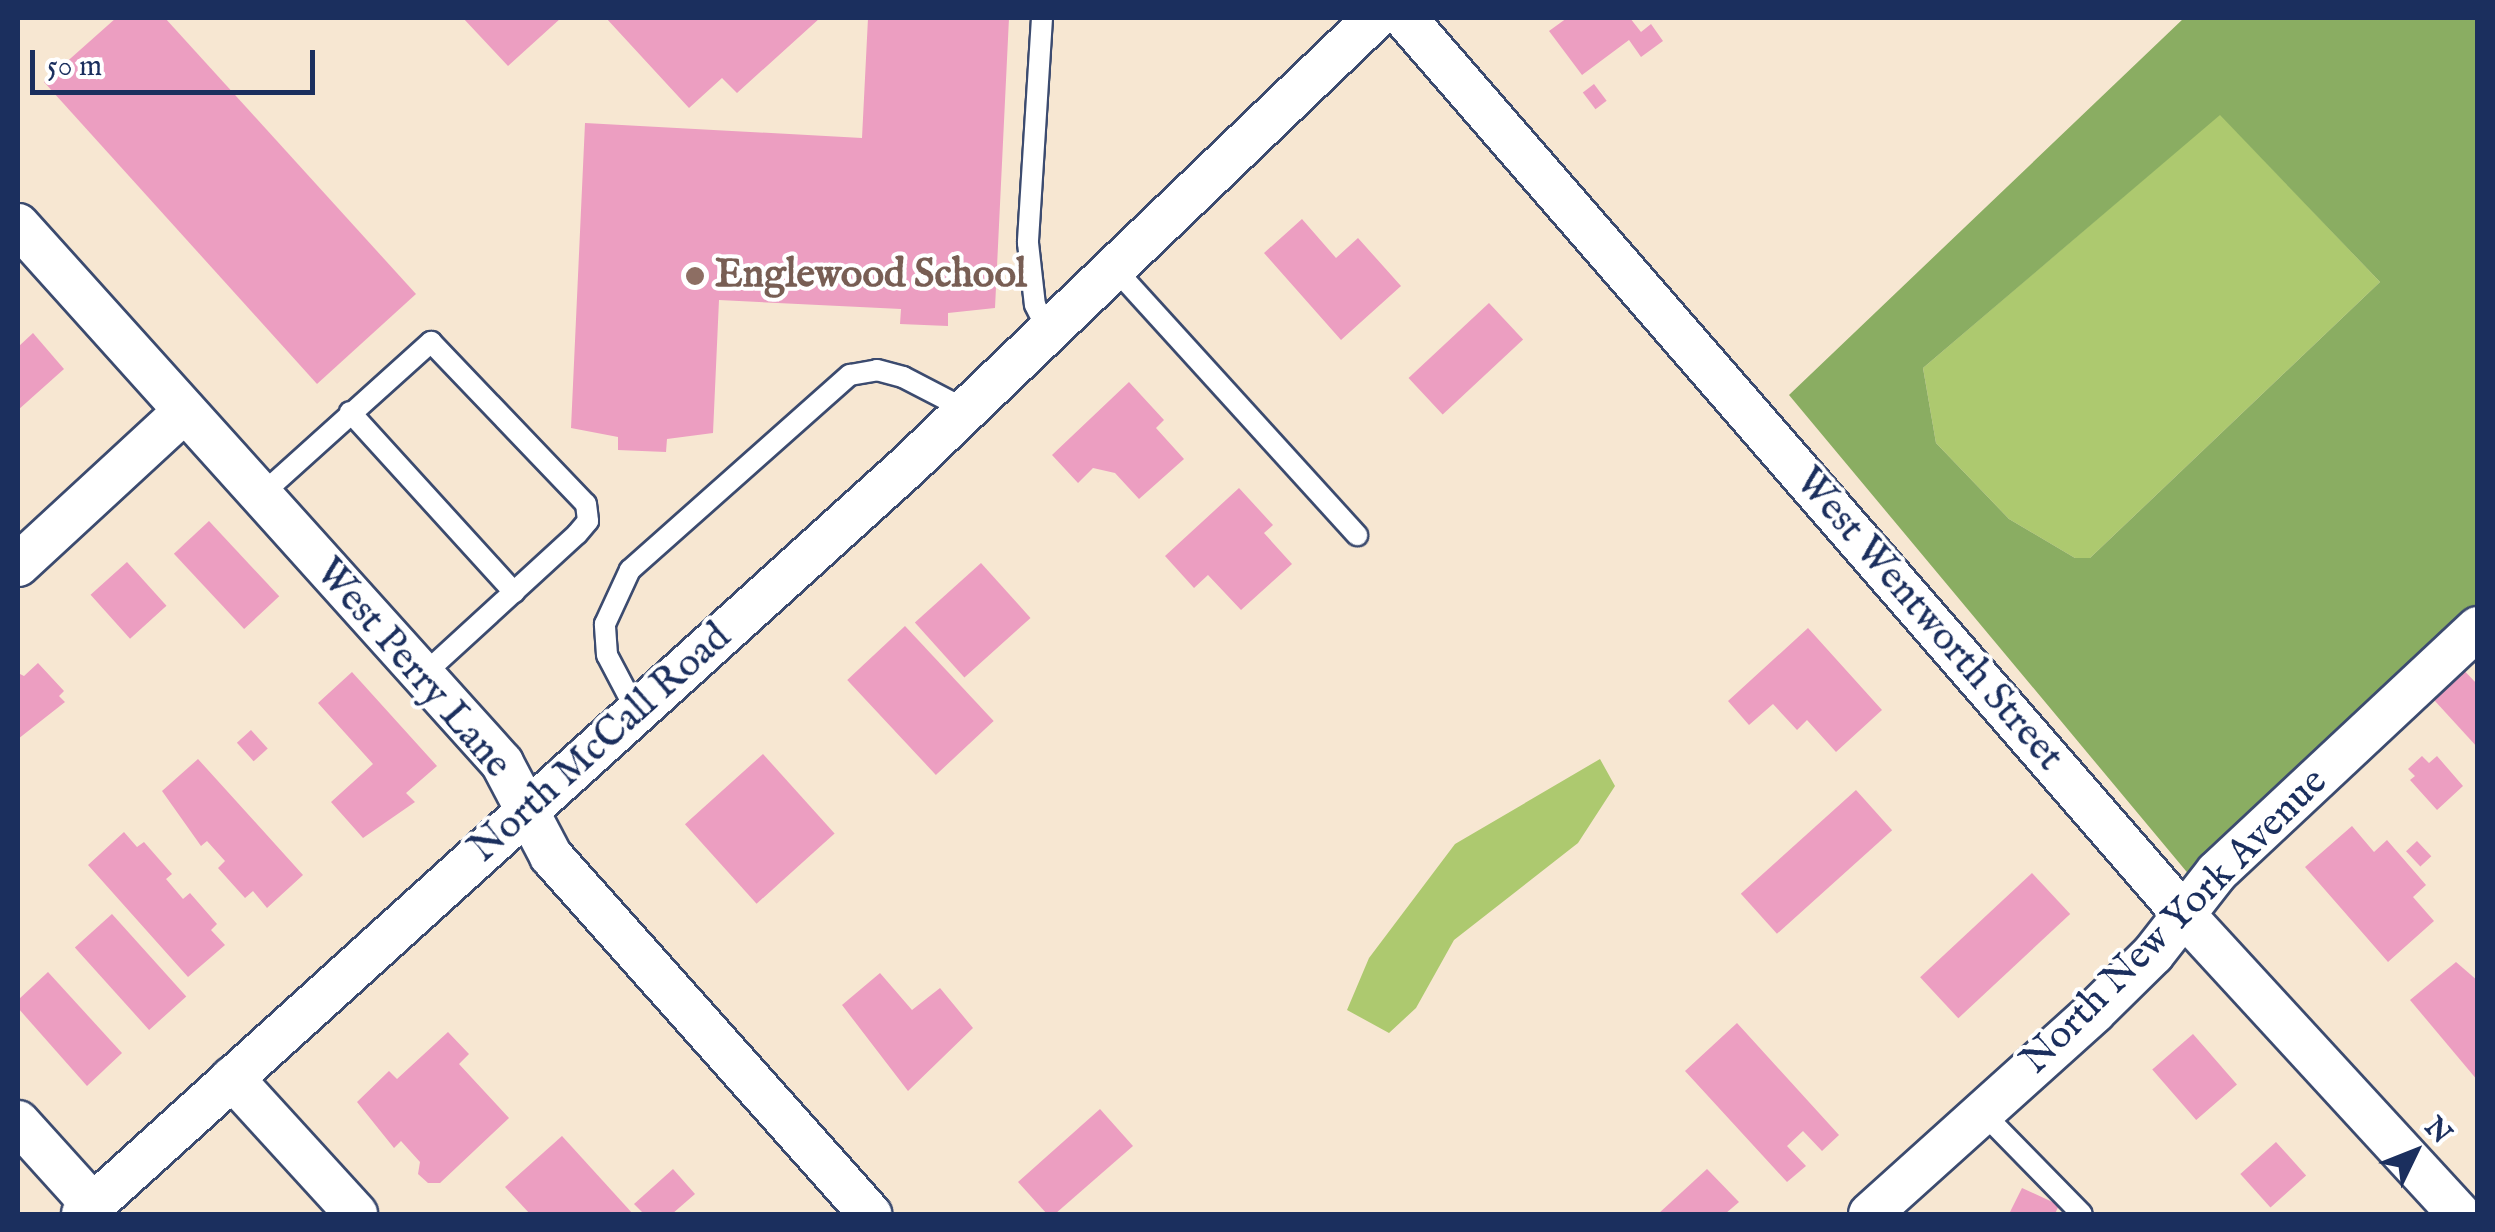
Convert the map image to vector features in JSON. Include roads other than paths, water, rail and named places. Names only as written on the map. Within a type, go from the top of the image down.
[{"type":"street","name":"North McCall Road","points":[[88,1210],[968,410],[1375,18]]},
{"type":"street","name":"West Wentworth Street","points":[[1405,18],[2185,916],[2458,1214]]},
{"type":"street","name":"West Perry Lane","points":[[18,225],[502,763],[551,856],[870,1214]]},
{"type":"street","points":[[18,565],[185,411]]},
{"type":"street","name":"North New York Avenue","points":[[1870,1214],[2094,1012],[2185,916],[2217,872],[2478,628]]},
{"type":"street","points":[[232,1078],[356,1214]]},
{"type":"street","points":[[18,1122],[88,1210]]},
{"type":"lane","points":[[1042,18],[1028,243],[1035,305],[1049,332]]},
{"type":"lane","points":[[1115,269],[1357,534]]},
{"type":"lane","points":[[261,495],[432,342],[586,504],[588,521],[423,675]]},
{"type":"lane","points":[[637,712],[607,655],[605,624],[630,570],[850,375],[877,370],[902,377],[968,410]]},
{"type":"lane","points":[[350,412],[514,592]]},
{"type":"lane","points":[[1983,1112],[2082,1214]]},
{"type":"place","name":"Englewood School","points":[[695,276]]}]
